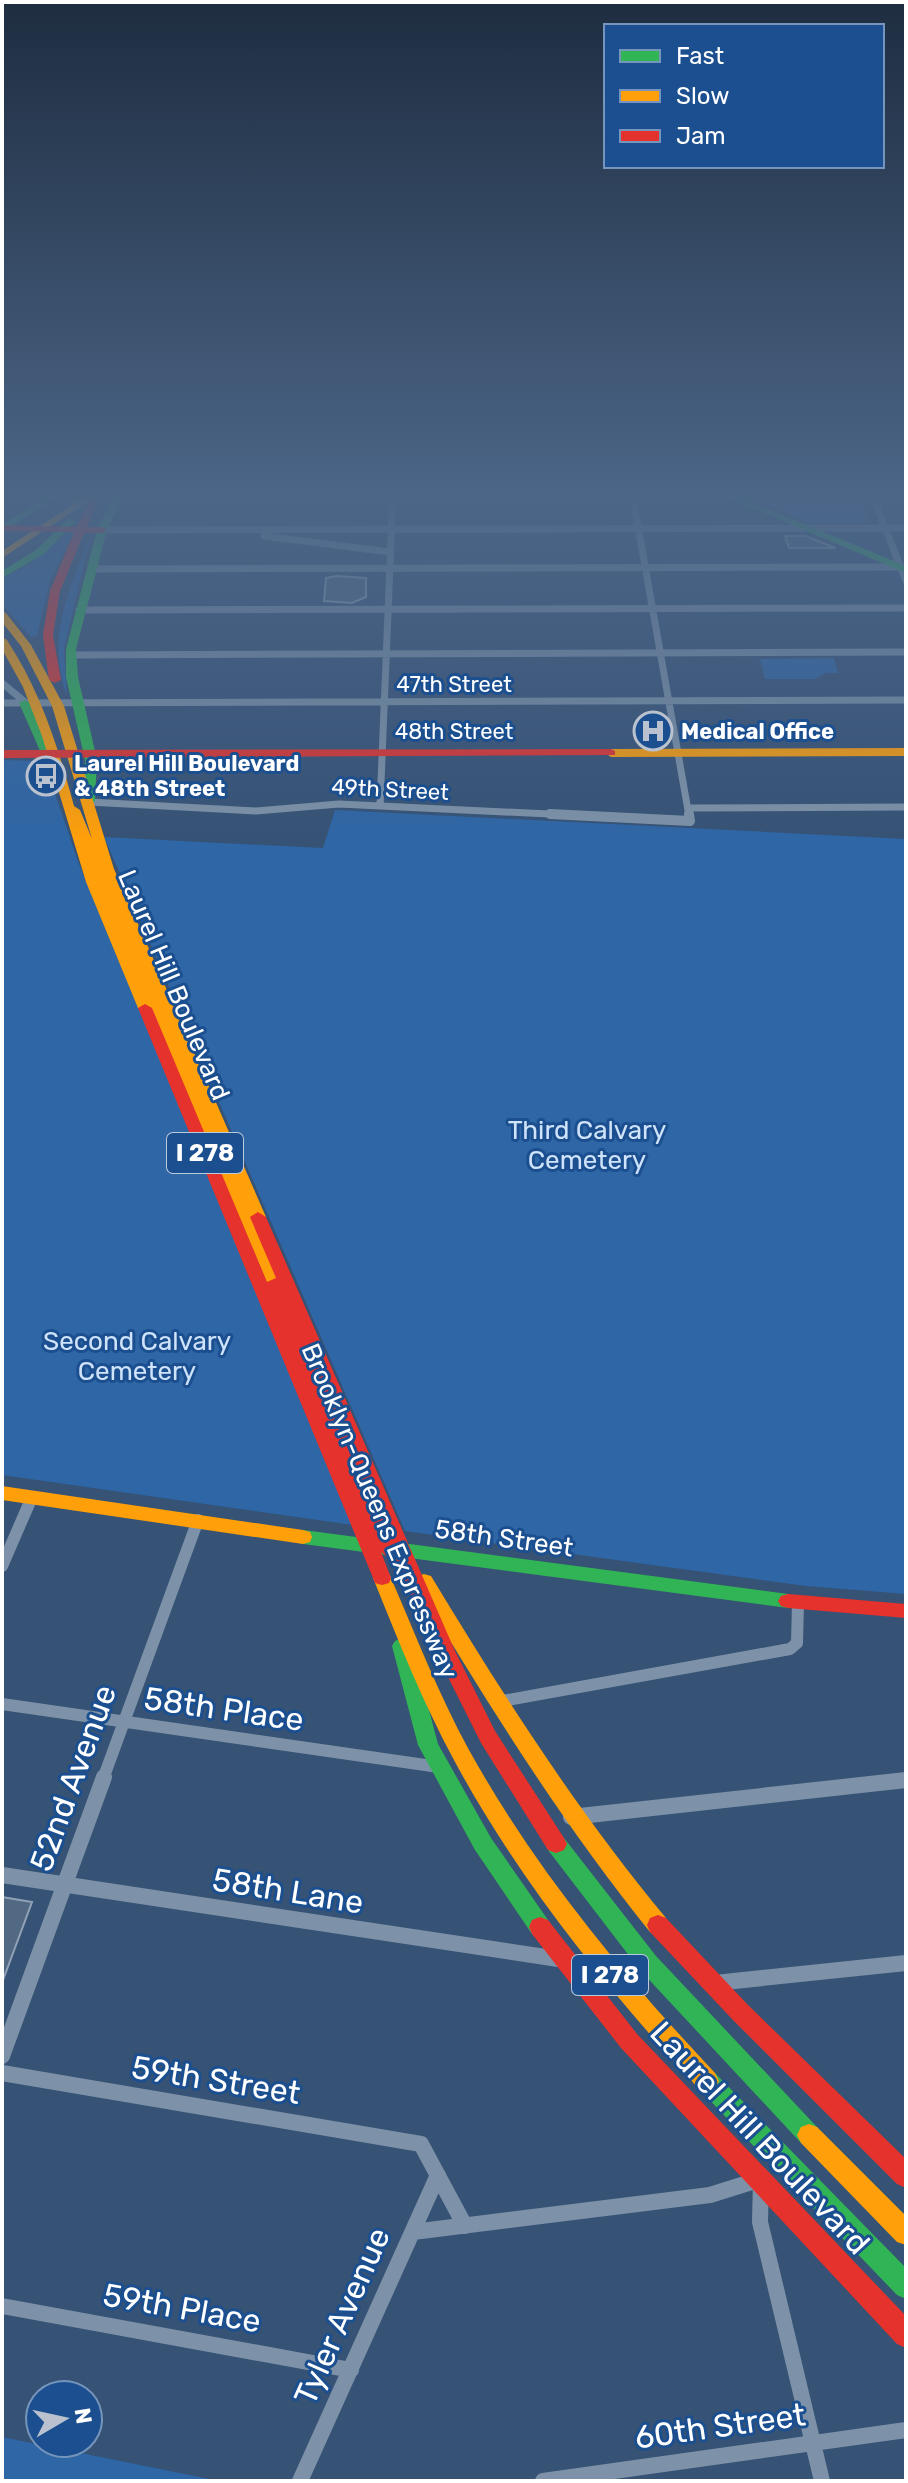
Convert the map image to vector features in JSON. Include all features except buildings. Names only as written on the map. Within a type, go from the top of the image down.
[{"type":"main road","points":[[43,695],[53,608]]},
{"type":"main road","points":[[79,610],[71,655],[77,703],[89,754]]},
{"type":"main road","name":"Brooklyn-Queens Expressway","points":[[2,615],[31,652],[87,868],[428,1689],[474,1779],[566,1919],[666,2038],[906,2286]]},
{"type":"main road","name":"Brooklyn-Queens Expressway","points":[[2,640],[69,734],[108,869],[422,1598],[493,1748],[542,1829],[591,1898],[670,1992],[906,2233]]},
{"type":"main road","points":[[2,665],[43,695]]},
{"type":"main road","name":"Laurel Hill Boulevard","points":[[43,695],[47,754],[88,839],[387,1547],[417,1571],[571,1817],[642,1906],[906,2176]]},
{"type":"main road","name":"48th Street","points":[[2,754],[906,752]]},
{"type":"main road","name":"Laurel Hill Boulevard","points":[[88,839],[89,754]]},
{"type":"main road","name":"58th Street","points":[[2,1493],[798,1602],[906,1611]]},
{"type":"main road","name":"Laurel Hill Boulevard","points":[[387,1547],[382,1564],[418,1718],[439,1767],[483,1844],[565,1960],[629,2041],[906,2335]]},
{"type":"street","points":[[79,610],[906,608]]},
{"type":"street","points":[[380,806],[388,609]]},
{"type":"street","points":[[653,609],[688,808],[906,807]]},
{"type":"street","points":[[71,655],[906,652]]},
{"type":"street","name":"Laurel Hill Boulevard","points":[[2,683],[43,695]]},
{"type":"street","name":"47th Street","points":[[2,703],[43,695],[77,703],[906,700]]},
{"type":"street","name":"49th Street","points":[[89,802],[256,811],[314,804],[380,806],[690,821],[688,808]]},
{"type":"street","points":[[2,1566],[32,1497]]},
{"type":"street","name":"52nd Avenue","points":[[2,2056],[198,1520]]},
{"type":"street","points":[[497,1702],[790,1649],[797,1643],[798,1602]]},
{"type":"street","name":"58th Place","points":[[2,1704],[439,1767]]},
{"type":"street","points":[[571,1817],[906,1780]]},
{"type":"street","name":"58th Lane","points":[[2,1875],[565,1960]]},
{"type":"street","points":[[715,1983],[906,1963]]},
{"type":"street","name":"59th Street","points":[[2,2073],[421,2144],[438,2175]]},
{"type":"street","points":[[438,2175],[465,2226]]},
{"type":"street","name":"Tyler Avenue","points":[[300,2481],[438,2175]]},
{"type":"street","points":[[413,2232],[710,2195],[738,2189],[761,2179],[760,2222],[822,2481]]},
{"type":"street","name":"59th Place","points":[[2,2306],[351,2370]]},
{"type":"street","name":"60th Street","points":[[543,2481],[906,2430]]},
{"type":"green space","points":[[5,608],[44,608],[37,636],[31,637]]},
{"type":"green space","points":[[64,608],[74,608],[64,649],[67,696],[59,655]]},
{"type":"green space","points":[[834,658],[838,673],[826,673],[816,679],[765,679],[760,659]]},
{"type":"green space","name":"Second Calvary Cemetery","points":[[2,760],[44,761],[79,864],[353,1525],[2,1475]]},
{"type":"green space","name":"Third Calvary Cemetery","points":[[335,810],[906,839],[906,1594],[806,1586],[405,1531],[104,837],[323,848]]},
{"type":"green space","points":[[2,2437],[24,2441],[24,2459],[104,2458],[219,2481],[2,2481]]},
{"type":"traffic: fast","points":[[82,608],[71,649],[72,677],[91,760],[89,801]]},
{"type":"traffic: fast","points":[[25,703],[58,778]]},
{"type":"traffic: fast","points":[[303,1537],[788,1601]]},
{"type":"traffic: fast","points":[[402,1646],[428,1745],[483,1844],[540,1927]]},
{"type":"traffic: fast","points":[[556,1844],[648,1963],[809,2135]]},
{"type":"traffic: fast","points":[[707,2081],[906,2286]]},
{"type":"traffic: slow","points":[[2,615],[26,645],[58,706],[108,869],[258,1217]]},
{"type":"traffic: slow","points":[[2,640],[17,663],[39,711],[84,860],[145,1008]]},
{"type":"traffic: slow","points":[[611,753],[906,752]]},
{"type":"traffic: slow","points":[[74,810],[275,1283]]},
{"type":"traffic: slow","points":[[2,1493],[303,1537]]},
{"type":"traffic: slow","points":[[382,1578],[451,1734],[487,1800],[574,1926],[639,2006],[707,2081]]},
{"type":"traffic: slow","points":[[424,1581],[563,1801],[658,1925]]},
{"type":"traffic: slow","points":[[809,2135],[906,2233]]},
{"type":"traffic: jam","points":[[52,608],[48,635],[55,680]]},
{"type":"traffic: jam","points":[[2,754],[611,753]]},
{"type":"traffic: jam","points":[[145,1008],[382,1578]]},
{"type":"traffic: jam","points":[[258,1217],[445,1651],[488,1737],[556,1844]]},
{"type":"traffic: jam","points":[[275,1283],[387,1547],[406,1562]]},
{"type":"traffic: jam","points":[[788,1601],[906,1611]]},
{"type":"traffic: jam","points":[[658,1925],[740,2012],[906,2176]]},
{"type":"traffic: jam","points":[[540,1927],[629,2041],[906,2335]]},
{"type":"place","name":"Medical Office","points":[[653,731]]},
{"type":"place","name":"Laurel Hill Boulevard & 48th Street","points":[[46,776]]}]
